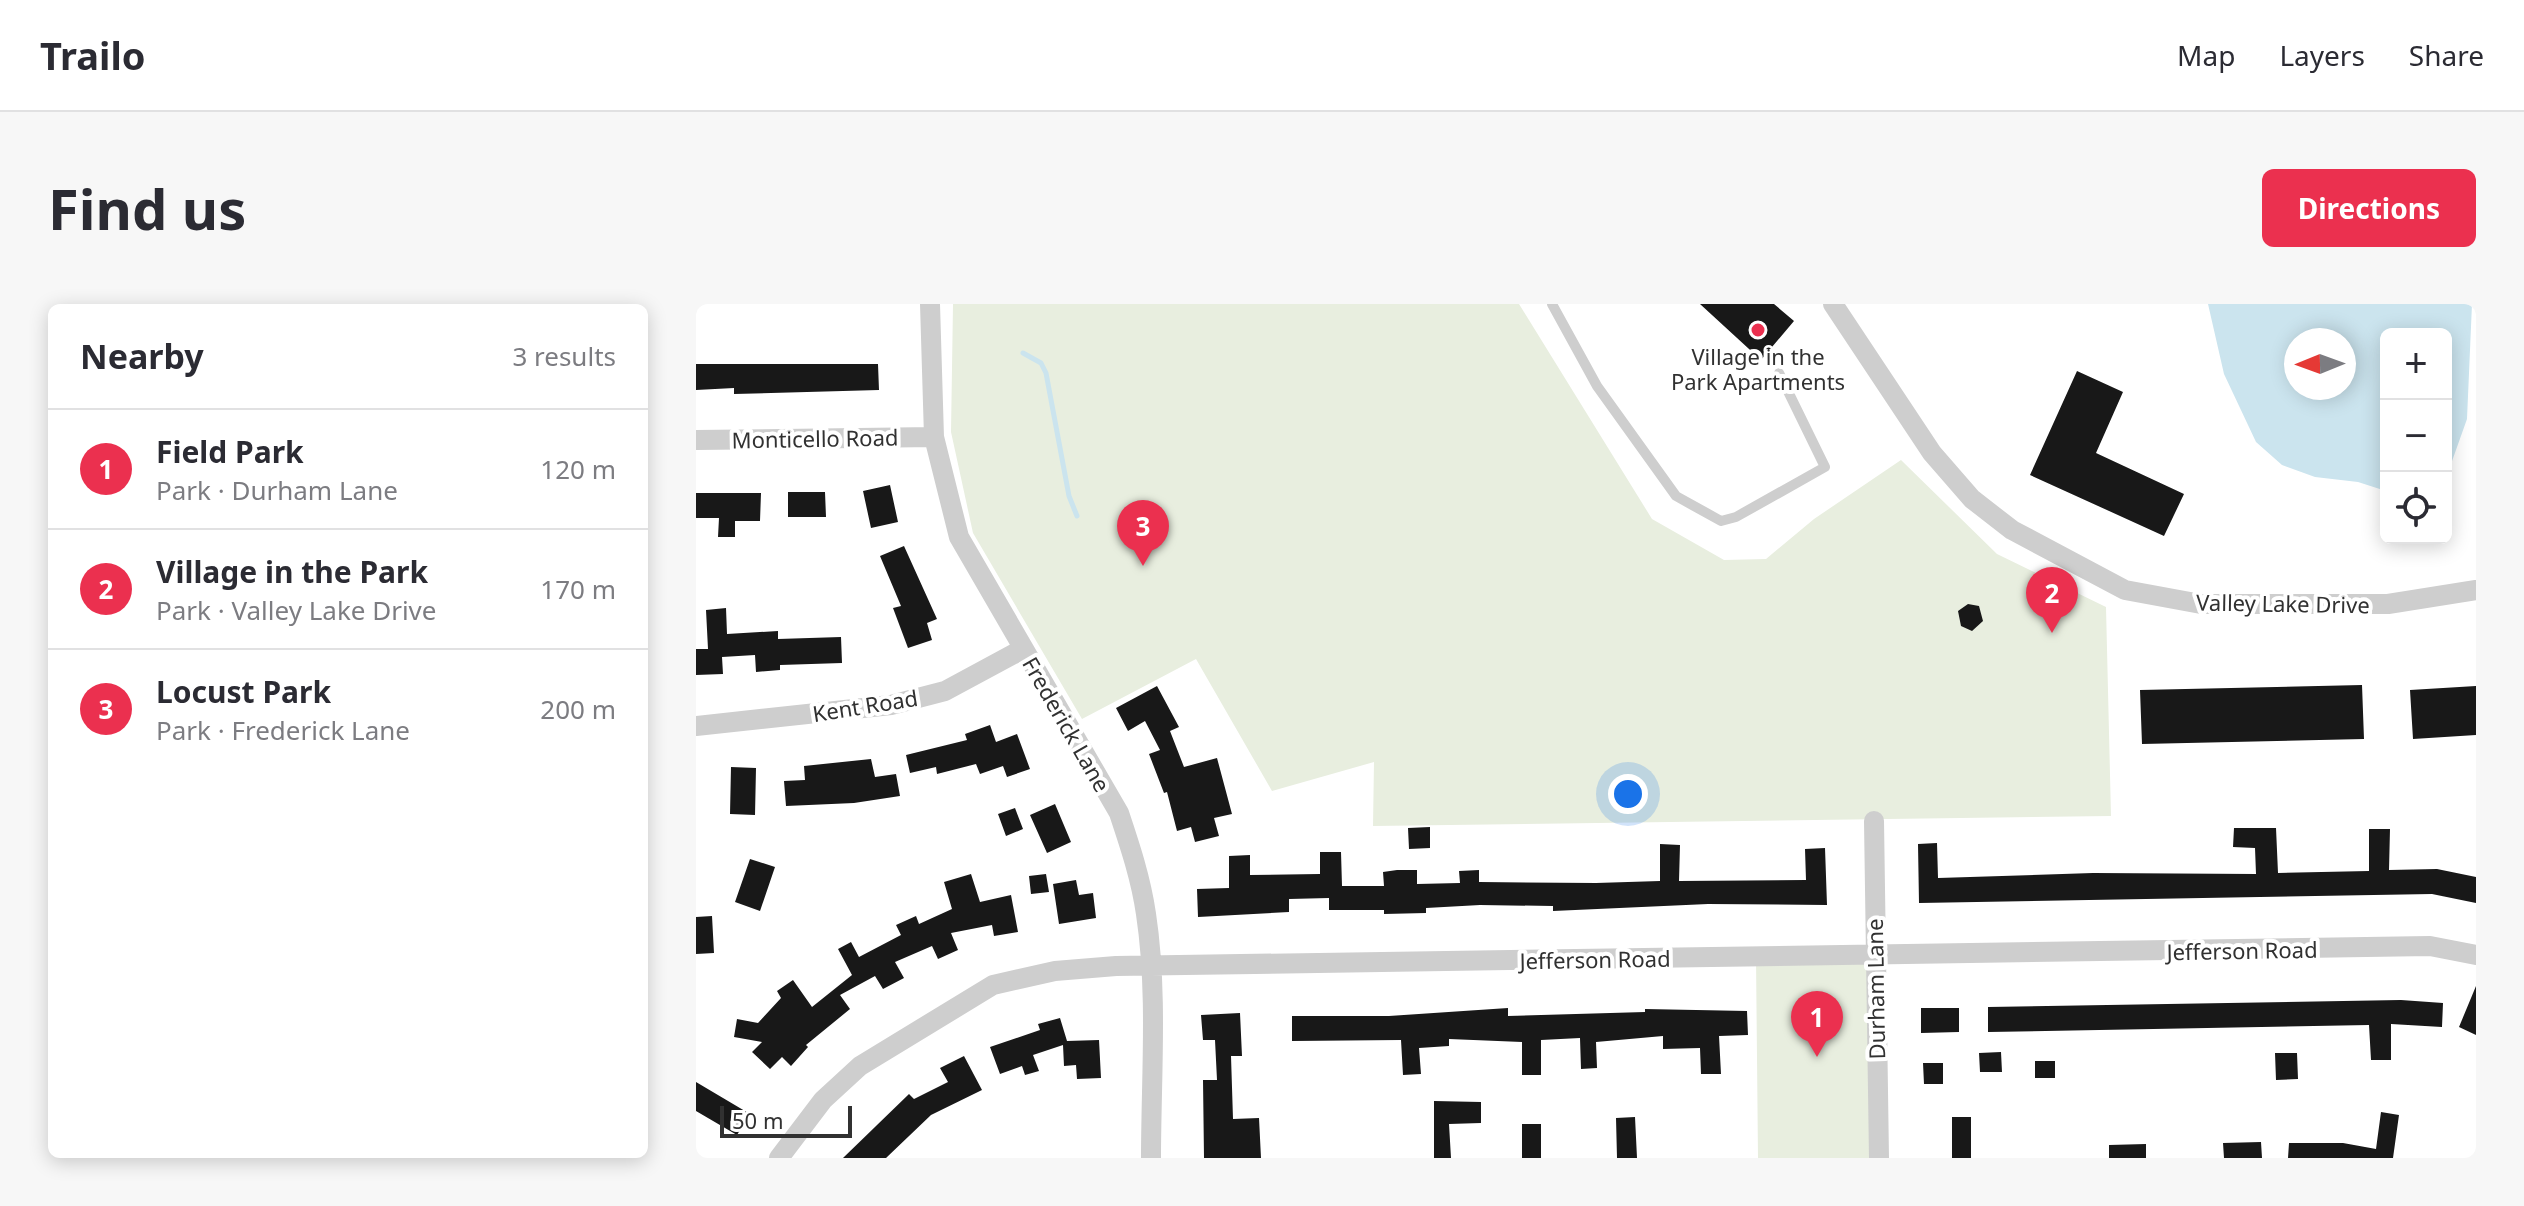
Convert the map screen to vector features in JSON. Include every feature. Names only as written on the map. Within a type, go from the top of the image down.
[{"type":"street","name":"Frederick Lane","points":[[930,304],[934,437],[959,537],[1119,813],[1146,913],[1151,966],[1151,1158]]},
{"type":"street","name":"Valley Lake Drive","points":[[1833,304],[1932,453],[1972,499],[2012,530],[2125,590],[2201,604],[2388,604],[2476,590]]},
{"type":"street","name":"Monticello Road","points":[[696,440],[934,437]]},
{"type":"street","name":"Kent Road","points":[[696,726],[891,705],[945,691],[1023,649]]},
{"type":"street","name":"Durham Lane","points":[[1874,821],[1879,1158]]},
{"type":"street","name":"Jefferson Road","points":[[779,1158],[823,1100],[860,1066],[993,985],[1055,971],[1151,966],[2430,946],[2476,955]]},
{"type":"lane","points":[[1552,304],[1597,386],[1676,496],[1721,521],[1736,517],[1825,467],[1779,373]]},
{"type":"green space","points":[[953,304],[1519,304],[1652,519],[1724,560],[1766,559],[1814,519],[1901,460],[1997,554],[2106,607],[2111,816],[1373,826],[1374,762],[1272,791],[1196,659],[1082,719],[973,533],[951,432]]},
{"type":"green space","points":[[1874,956],[1879,1158],[1758,1158],[1756,957]]},
{"type":"water","points":[[2208,304],[2472,304],[2467,419],[2452,461],[2452,328],[2380,328],[2380,489],[2358,482],[2315,477],[2282,465],[2256,442],[2224,374]]},
{"type":"building","name":"Village in the Park Apartments","points":[[1700,304],[1774,304],[1794,321],[1761,360]]},
{"type":"building","points":[[696,364],[878,364],[879,390],[734,394],[734,388],[696,390]]},
{"type":"building","points":[[2077,371],[2123,392],[2096,453],[2184,494],[2164,536],[2030,475]]},
{"type":"building","points":[[890,485],[898,522],[871,528],[863,491]]},
{"type":"building","points":[[788,492],[825,492],[826,517],[788,517]]},
{"type":"building","points":[[696,493],[761,493],[760,521],[735,521],[735,537],[718,537],[719,518],[696,518]]},
{"type":"building","points":[[904,546],[937,619],[927,623],[932,640],[908,648],[893,608],[901,606],[880,556]]},
{"type":"building","points":[[1968,604],[1979,606],[1983,621],[1972,631],[1961,626],[1958,611]]},
{"type":"building","points":[[726,608],[727,634],[778,631],[778,639],[841,637],[842,663],[780,665],[780,670],[756,672],[755,655],[722,657],[723,674],[696,675],[696,649],[708,649],[706,610]]},
{"type":"building","points":[[2362,685],[2364,739],[2142,744],[2140,690]]},
{"type":"building","points":[[1157,686],[1179,727],[1170,731],[1184,767],[1217,758],[1232,814],[1214,818],[1219,836],[1195,842],[1191,827],[1177,831],[1167,792],[1164,793],[1149,754],[1160,750],[1145,721],[1128,731],[1116,708]]},
{"type":"building","points":[[2476,686],[2476,735],[2413,739],[2410,690]]},
{"type":"building","points":[[990,725],[996,742],[1017,734],[1030,769],[1007,777],[1003,766],[980,774],[976,764],[937,774],[936,767],[910,773],[906,755],[967,740],[965,734]]},
{"type":"building","points":[[871,759],[875,777],[896,774],[900,796],[854,803],[786,806],[784,781],[805,780],[804,766]]},
{"type":"building","points":[[731,767],[756,768],[755,815],[730,814]]},
{"type":"building","points":[[1055,804],[1071,842],[1047,853],[1030,815]]},
{"type":"building","points":[[1015,808],[1023,829],[1006,836],[998,814]]},
{"type":"building","points":[[1430,827],[1430,848],[1409,849],[1408,828]]},
{"type":"building","points":[[2234,828],[2276,828],[2278,873],[2369,871],[2369,829],[2390,829],[2389,870],[2437,869],[2476,877],[2476,903],[2432,894],[1919,903],[1918,844],[1937,843],[1938,878],[2093,873],[2256,874],[2255,848],[2233,847]]},
{"type":"building","points":[[1660,844],[1680,845],[1679,881],[1806,880],[1805,849],[1825,848],[1827,905],[1708,904],[1553,911],[1553,906],[1480,905],[1426,908],[1426,913],[1384,914],[1384,910],[1329,910],[1329,898],[1289,899],[1289,912],[1198,917],[1197,889],[1229,888],[1229,856],[1250,855],[1250,875],[1320,874],[1320,852],[1341,852],[1342,886],[1384,886],[1383,872],[1397,870],[1417,870],[1417,884],[1460,883],[1459,871],[1479,870],[1479,882],[1596,883],[1660,881]]},
{"type":"building","points":[[750,859],[775,867],[760,911],[735,902]]},
{"type":"building","points":[[971,874],[980,902],[1011,895],[1018,932],[994,936],[992,925],[951,933],[958,950],[938,959],[932,946],[895,962],[904,978],[883,989],[875,976],[840,995],[850,1009],[806,1045],[808,1047],[791,1066],[782,1057],[770,1069],[752,1052],[762,1042],[734,1037],[737,1019],[758,1023],[781,998],[777,991],[793,980],[812,1007],[852,975],[838,949],[851,942],[859,957],[901,935],[896,925],[916,916],[919,924],[952,909],[944,882]]},
{"type":"building","points":[[1046,874],[1049,892],[1031,894],[1029,876]]},
{"type":"building","points":[[1076,880],[1079,895],[1093,893],[1096,918],[1059,924],[1053,884]]},
{"type":"building","points":[[712,916],[714,953],[696,954],[696,917]]},
{"type":"building","points":[[2476,986],[2476,1035],[2459,1027]]},
{"type":"building","points":[[2401,1000],[2443,1003],[2442,1027],[2391,1024],[2391,1060],[2371,1060],[2369,1025],[1988,1032],[1988,1007]]},
{"type":"building","points":[[1508,1008],[1508,1016],[1645,1012],[1645,1009],[1747,1011],[1748,1035],[1719,1036],[1721,1074],[1701,1074],[1700,1048],[1663,1049],[1663,1036],[1596,1042],[1597,1068],[1581,1069],[1580,1038],[1541,1040],[1541,1075],[1522,1075],[1522,1042],[1449,1039],[1449,1046],[1419,1048],[1421,1074],[1403,1075],[1401,1040],[1292,1041],[1292,1016],[1389,1016]]},
{"type":"building","points":[[1921,1008],[1959,1008],[1959,1032],[1921,1033]]},
{"type":"building","points":[[1240,1013],[1242,1056],[1231,1056],[1233,1119],[1259,1118],[1261,1158],[1204,1158],[1203,1080],[1217,1080],[1215,1040],[1203,1040],[1201,1015]]},
{"type":"building","points":[[1060,1018],[1067,1041],[1099,1040],[1101,1078],[1077,1079],[1076,1065],[1064,1066],[1063,1045],[1033,1055],[1039,1071],[1025,1075],[1022,1066],[1000,1074],[990,1047],[1040,1030],[1038,1024]]},
{"type":"building","points":[[2001,1052],[2002,1072],[1980,1072],[1979,1053]]},
{"type":"building","points":[[2275,1053],[2297,1053],[2298,1079],[2276,1080]]},
{"type":"building","points":[[964,1056],[982,1090],[931,1115],[886,1158],[843,1158],[909,1094],[914,1099],[948,1082],[940,1068]]},
{"type":"building","points":[[2035,1061],[2055,1061],[2055,1078],[2035,1078]]},
{"type":"building","points":[[1923,1063],[1943,1063],[1943,1084],[1924,1084]]},
{"type":"building","points":[[696,1082],[750,1114],[737,1135],[696,1111]]},
{"type":"building","points":[[1434,1101],[1481,1102],[1481,1123],[1449,1124],[1451,1158],[1434,1158]]},
{"type":"building","points":[[2381,1112],[2399,1115],[2393,1158],[2288,1158],[2289,1143],[2343,1143],[2376,1149]]},
{"type":"building","points":[[1635,1117],[1637,1158],[1617,1158],[1616,1118]]},
{"type":"building","points":[[1952,1117],[1971,1117],[1971,1158],[1952,1158]]},
{"type":"building","points":[[1522,1124],[1541,1124],[1541,1158],[1522,1158]]},
{"type":"building","points":[[2261,1142],[2262,1158],[2224,1158],[2223,1143]]},
{"type":"building","points":[[2146,1144],[2146,1158],[2109,1158],[2109,1145]]},
{"type":"waterway","points":[[1023,353],[1041,363],[1046,373],[1069,496],[1077,516]]},
{"type":"place","name":"Village in the Park Apartments","points":[[1758,330]]},
{"type":"place","name":"Locust Park","points":[[1143,566]]},
{"type":"place","name":"Village in the Park","points":[[2052,633]]},
{"type":"place","name":"Field Park","points":[[1817,1057]]}]
